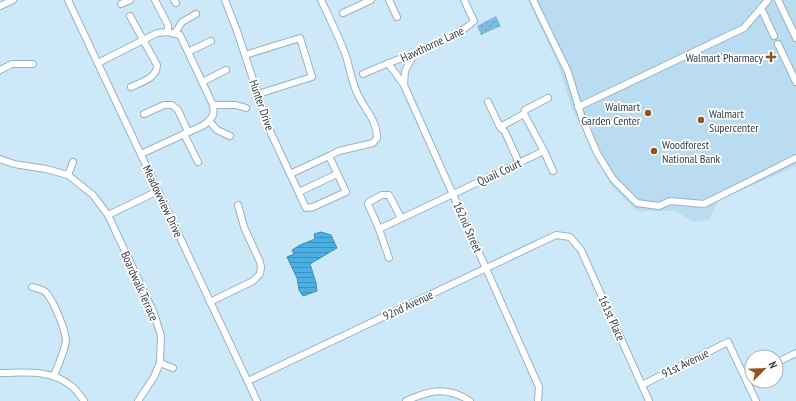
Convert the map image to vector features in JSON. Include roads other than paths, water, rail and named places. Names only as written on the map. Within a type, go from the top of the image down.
[{"type":"street","points":[[0,6],[13,0]]},
{"type":"street","name":"Meadowview Drive","points":[[68,0],[257,401]]},
{"type":"street","points":[[121,4],[130,0]]},
{"type":"street","points":[[155,0],[168,25],[168,32]]},
{"type":"street","name":"Hunter Drive","points":[[225,0],[270,131],[306,208],[313,207],[346,192],[337,174]]},
{"type":"street","points":[[290,174],[339,151],[373,143],[377,138],[374,121],[357,93],[335,29],[321,0]]},
{"type":"street","points":[[343,13],[362,2],[371,0]]},
{"type":"street","points":[[389,0],[398,17]]},
{"type":"street","name":"Hawthorne Lane","points":[[363,74],[414,54],[465,30],[474,21],[464,0]]},
{"type":"street","points":[[533,0],[568,72],[582,118],[597,153],[613,179],[637,203],[659,206],[670,201],[704,204],[796,158]]},
{"type":"street","points":[[578,106],[744,28],[768,0]]},
{"type":"street","points":[[778,0],[796,38]]},
{"type":"street","points":[[761,8],[774,36]]},
{"type":"street","points":[[175,33],[182,22],[196,14]]},
{"type":"street","points":[[130,16],[157,65],[157,71],[153,76],[131,87]]},
{"type":"street","points":[[98,63],[157,33],[168,32],[180,35],[212,105],[214,111],[212,119],[204,125],[141,154]]},
{"type":"street","points":[[245,55],[300,38],[312,77],[258,94]]},
{"type":"street","points":[[188,52],[211,41]]},
{"type":"street","points":[[778,44],[796,82]]},
{"type":"street","points":[[404,85],[405,71],[414,54]]},
{"type":"street","name":"Hawthorne Lane","points":[[388,63],[404,85]]},
{"type":"street","points":[[0,70],[12,64],[33,64]]},
{"type":"street","points":[[202,82],[226,70]]},
{"type":"street","name":"162nd Street","points":[[404,85],[539,387],[538,401]]},
{"type":"street","points":[[500,126],[524,114],[525,110],[548,98]]},
{"type":"street","points":[[488,102],[500,126],[505,132],[519,163]]},
{"type":"street","points":[[144,114],[164,106],[172,105],[178,110],[198,162]]},
{"type":"street","points":[[212,105],[236,105],[246,108]]},
{"type":"street","points":[[524,114],[553,170]]},
{"type":"street","points":[[209,121],[217,130],[230,136]]},
{"type":"street","name":"Quail Court","points":[[379,228],[544,151]]},
{"type":"street","points":[[299,192],[337,174],[329,156]]},
{"type":"street","name":"Boardwalk Terrace","points":[[0,158],[14,164],[46,169],[68,175],[93,195],[108,215],[154,313],[161,336],[160,363],[154,377],[138,401]]},
{"type":"street","points":[[68,175],[73,162]]},
{"type":"street","points":[[108,215],[158,191]]},
{"type":"street","points":[[389,258],[379,228],[368,204],[382,195],[390,195],[401,218]]},
{"type":"street","points":[[210,302],[253,281],[257,278],[261,271],[260,262],[244,228],[238,205]]},
{"type":"street","name":"92nd Avenue","points":[[248,381],[556,235],[570,237]]},
{"type":"street","name":"161st Place","points":[[570,237],[581,250],[649,401]]},
{"type":"street","points":[[32,286],[44,291],[49,297],[64,330],[66,341],[64,351],[54,376]]},
{"type":"street","name":"91st Avenue","points":[[642,385],[728,342],[744,376]]},
{"type":"street","points":[[784,359],[796,353]]},
{"type":"street","points":[[160,363],[173,368]]},
{"type":"street","points":[[0,373],[39,373],[54,376],[70,384],[84,401]]},
{"type":"street","points":[[750,389],[756,401]]},
{"type":"street","points":[[406,401],[425,393],[447,391],[456,393],[470,401]]},
{"type":"place","name":"Walmart Pharmacy","points":[[771,57]]},
{"type":"place","name":"Walmart Garden Center","points":[[648,113]]},
{"type":"place","name":"Walmart Supercenter","points":[[701,120]]},
{"type":"place","name":"Woodforest National Bank","points":[[654,151]]}]
